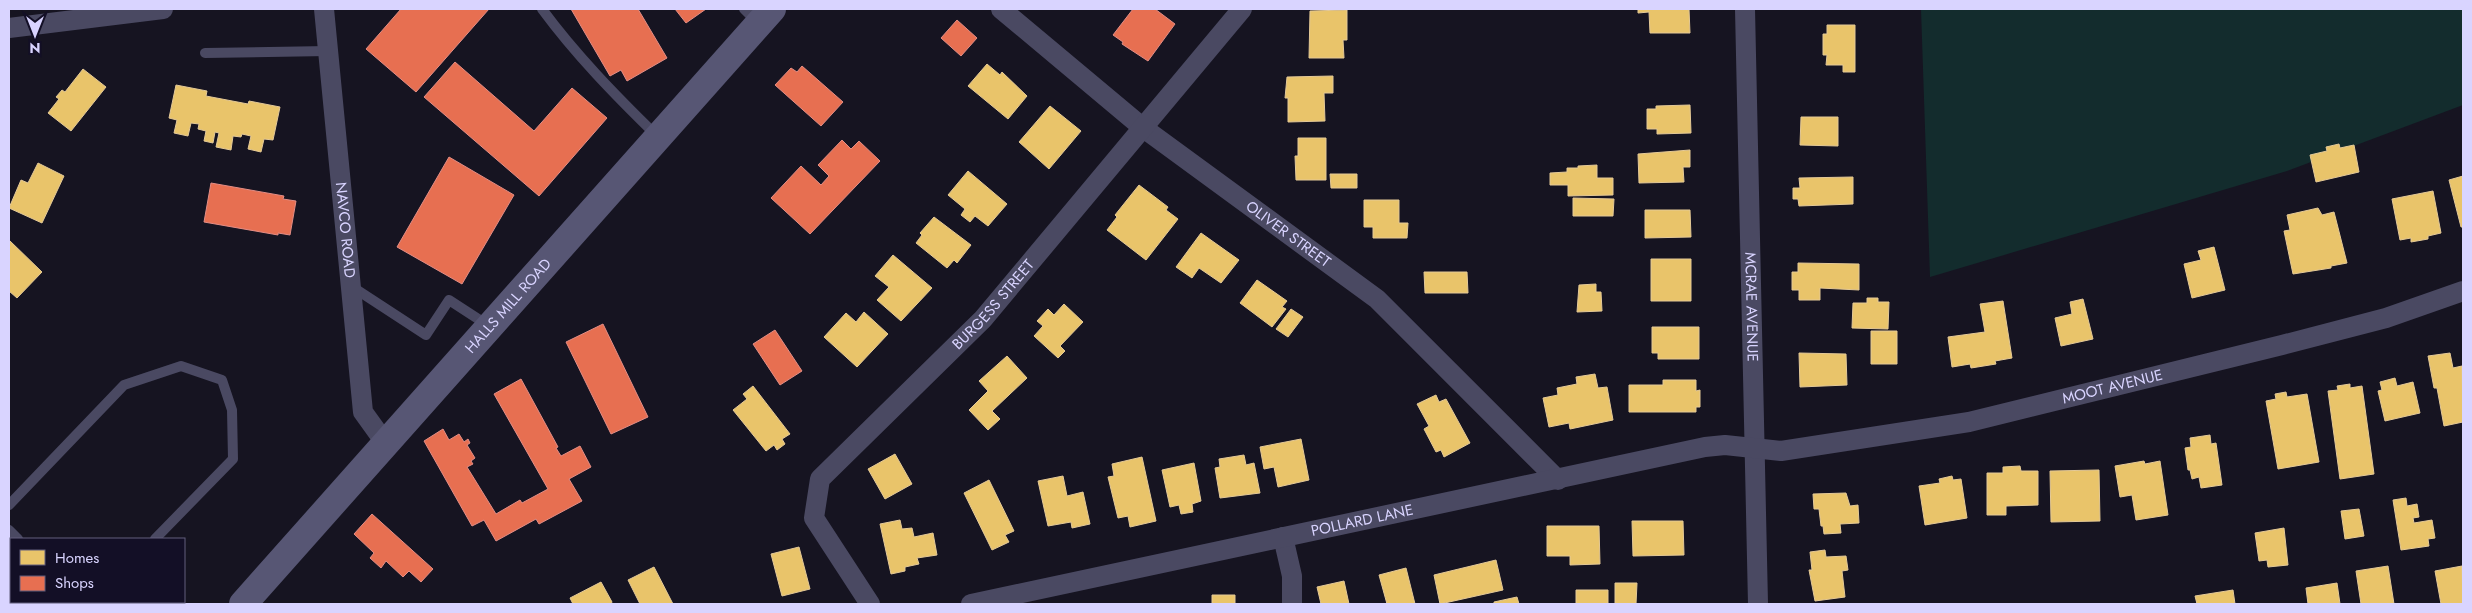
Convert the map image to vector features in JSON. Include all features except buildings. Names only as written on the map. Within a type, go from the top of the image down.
[{"type":"street","points":[[9,28],[162,9]]},
{"type":"street","name":"NAVCO ROAD","points":[[324,9],[363,412],[386,444]]},
{"type":"street","name":"OLIVER STREET","points":[[1000,9],[1142,127],[1377,299],[1558,480]]},
{"type":"street","name":"BURGESS STREET","points":[[870,604],[814,518],[820,479],[983,319],[1242,9]]},
{"type":"street","name":"MCRAE AVENUE","points":[[1745,9],[1758,604]]},
{"type":"street","name":"HALLS MILL ROAD","points":[[243,604],[659,138],[758,14]]},
{"type":"street","name":"MOOT AVENUE","points":[[1754,448],[1781,451],[1969,422],[2282,346],[2386,318],[2463,291]]},
{"type":"street","name":"POLLARD LANE","points":[[971,604],[1558,480],[1705,447],[1754,448]]},
{"type":"street","points":[[1283,538],[1292,576],[1292,604]]},
{"type":"lane","points":[[542,9],[603,83],[659,138]]},
{"type":"lane","points":[[205,53],[328,51]]},
{"type":"lane","points":[[351,286],[426,335],[449,300],[490,327]]},
{"type":"lane","points":[[9,505],[124,385],[181,366],[222,380],[232,410],[233,459],[156,538]]},
{"type":"green space","points":[[1921,9],[2463,9],[2463,105],[2287,171],[1930,277]]}]
